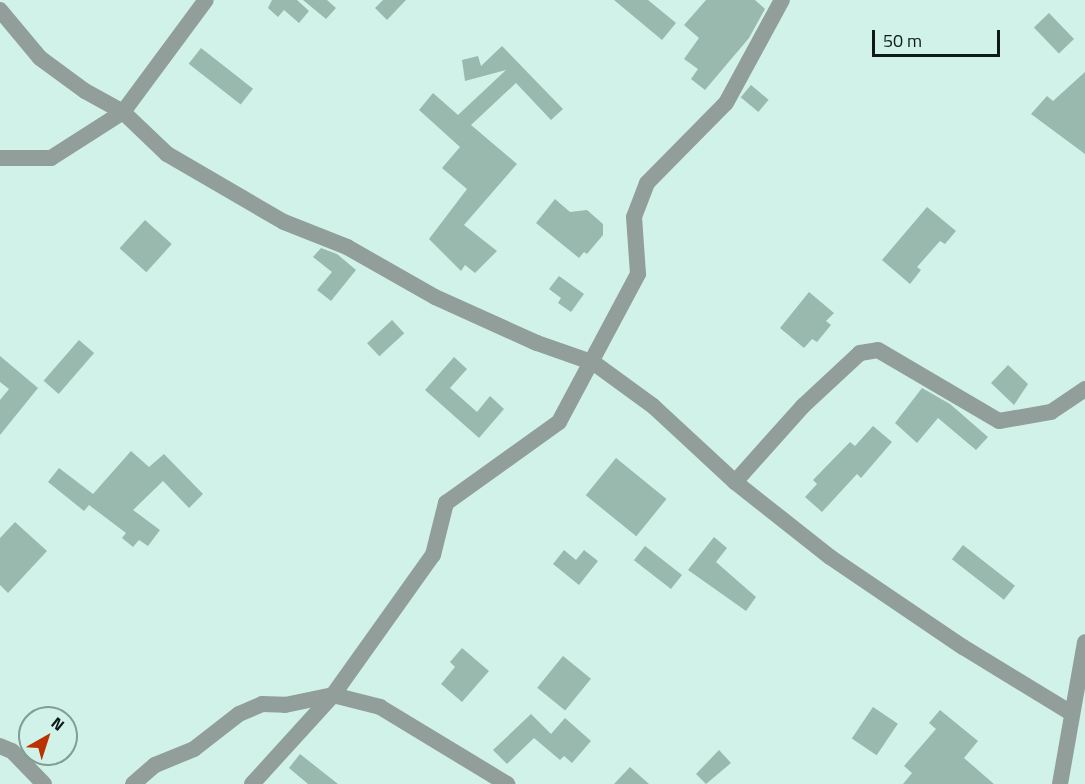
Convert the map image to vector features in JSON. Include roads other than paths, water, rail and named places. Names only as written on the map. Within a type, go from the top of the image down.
[{"type":"street","points":[[0,158],[51,158],[123,112],[206,0]]},
{"type":"street","points":[[252,784],[333,695],[433,555],[446,503],[559,422],[594,363],[638,274],[634,217],[647,183],[726,103],[782,0]]},
{"type":"street","points":[[0,10],[40,58],[85,91],[123,112],[167,154],[284,222],[347,247],[435,297],[537,343],[594,363],[676,425],[735,482],[830,557],[963,647],[1071,713]]},
{"type":"street","points":[[735,482],[803,406],[860,353],[878,350],[999,421],[1051,412],[1085,389]]},
{"type":"street","points":[[1060,784],[1085,642]]},
{"type":"street","points":[[133,784],[155,765],[194,749],[239,714],[262,704],[285,705],[333,695],[380,707],[507,784]]},
{"type":"street","points":[[0,746],[12,751],[44,784]]}]
